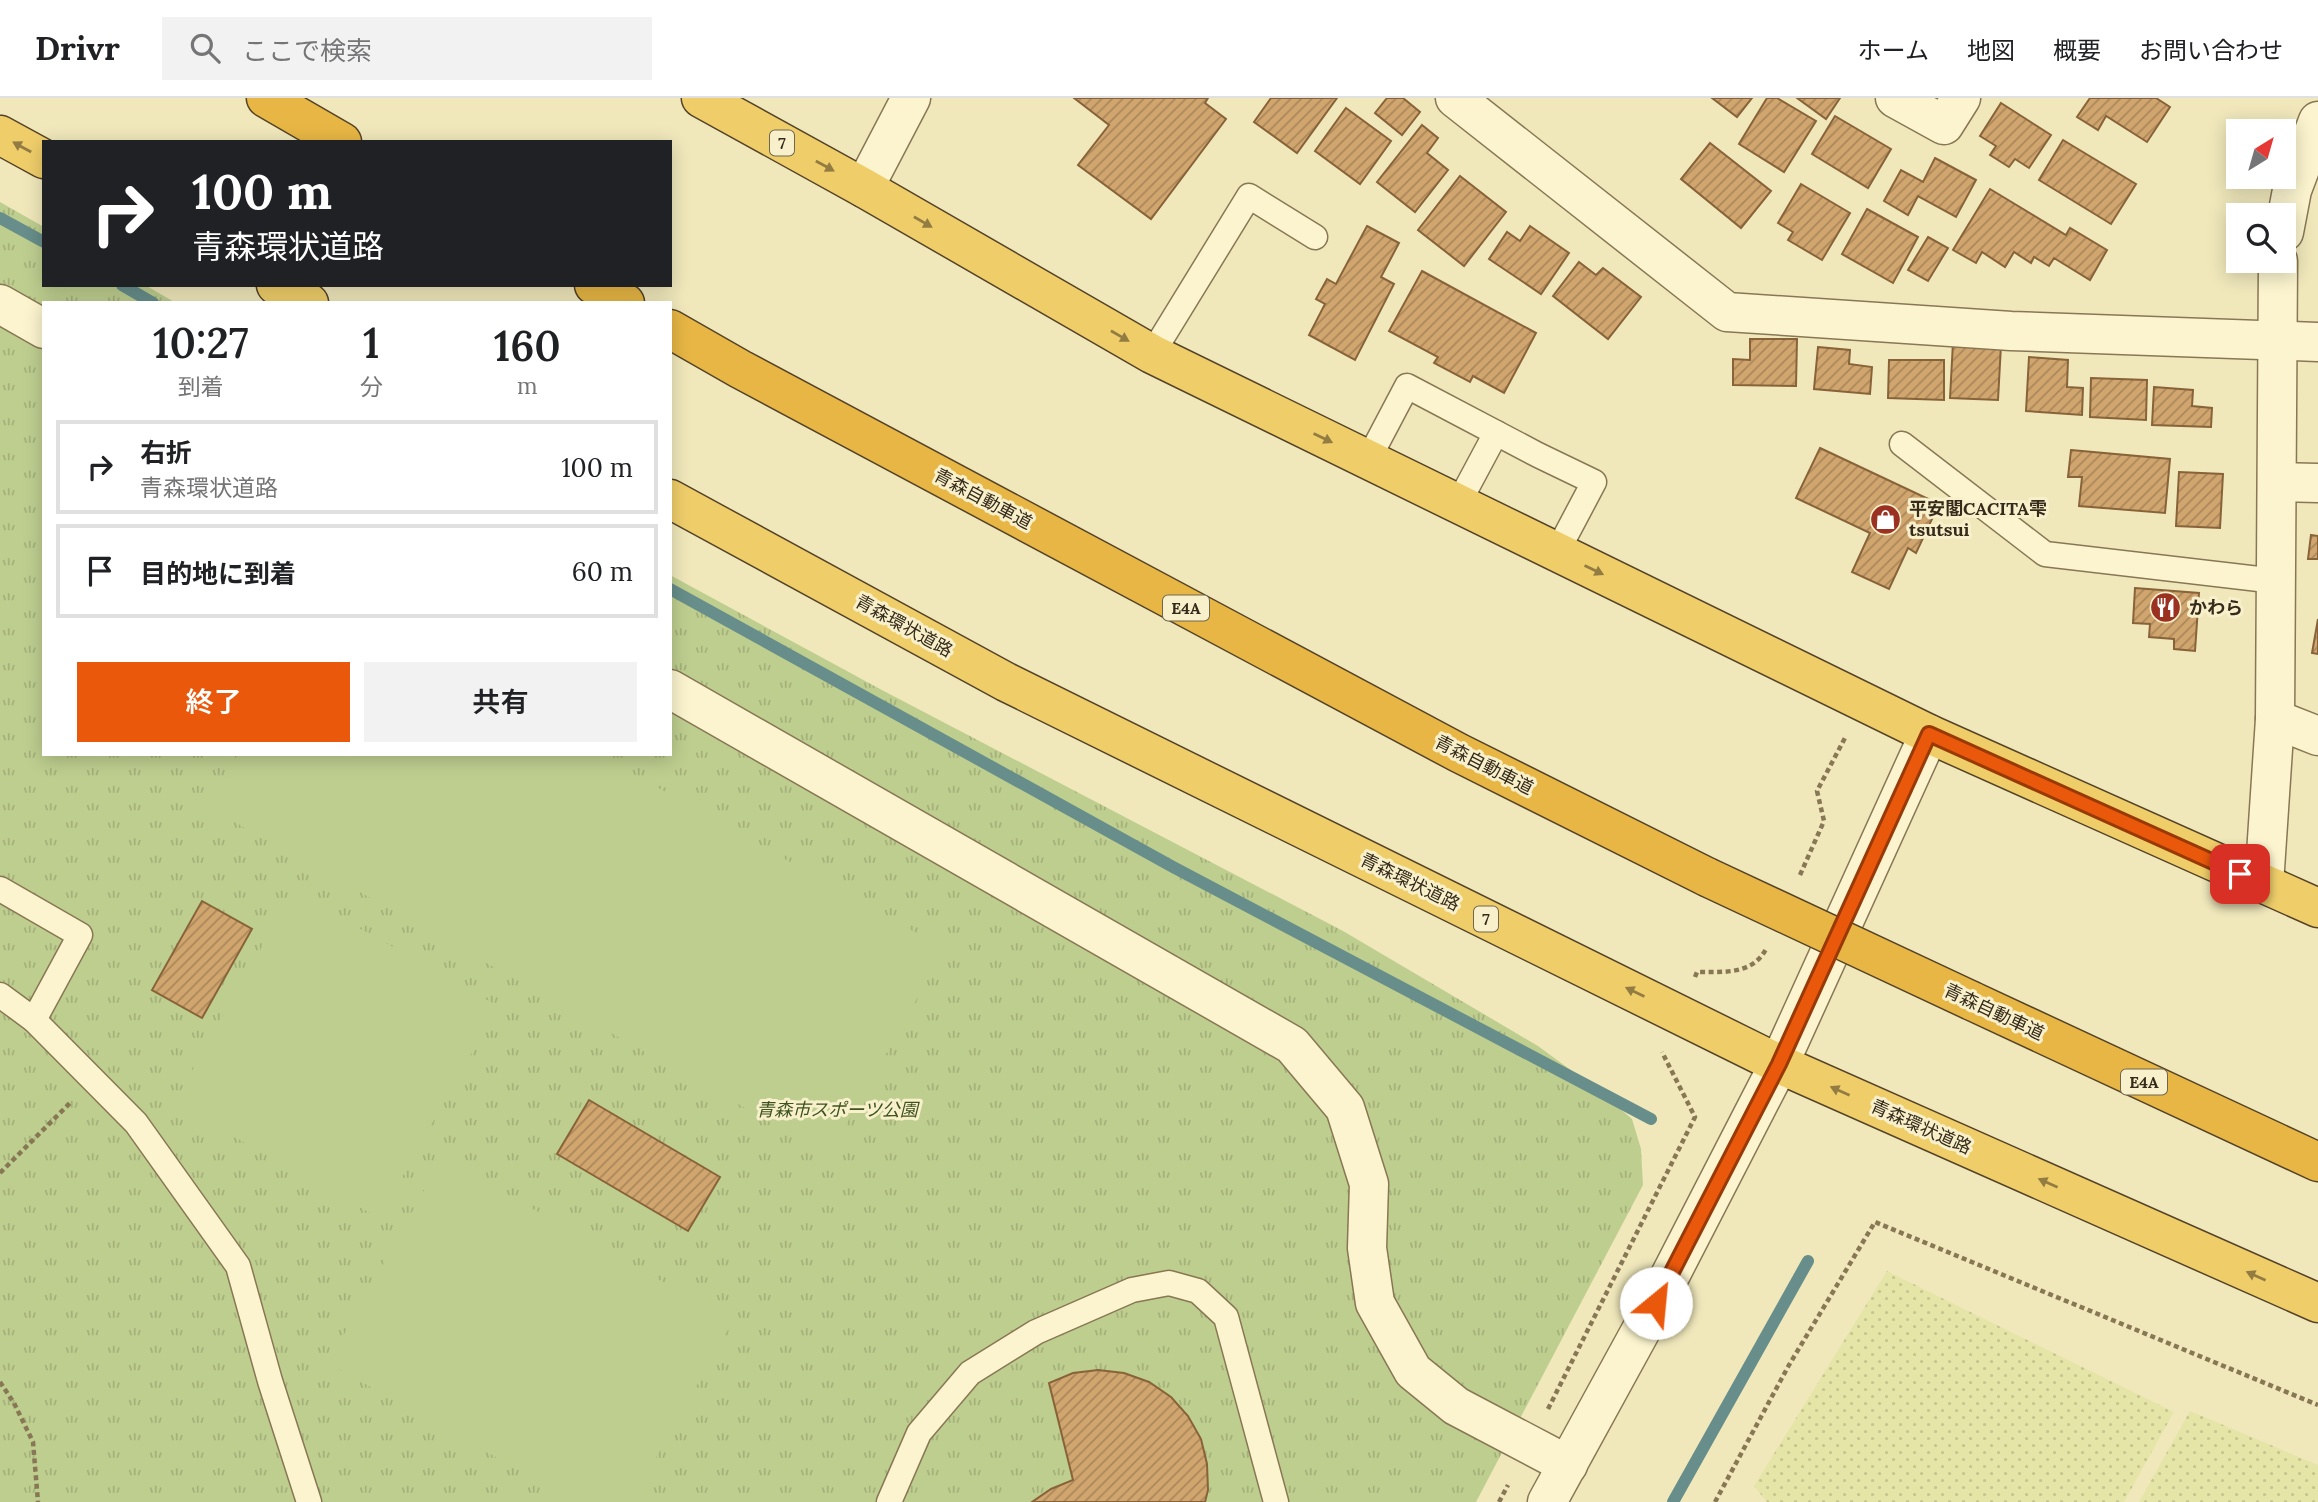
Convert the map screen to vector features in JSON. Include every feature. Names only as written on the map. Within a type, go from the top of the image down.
[{"type":"highway","points":[[266,98],[339,140]]},
{"type":"highway","name":"7","points":[[701,98],[864,188],[1152,354],[1929,734],[2318,908]]},
{"type":"highway","points":[[0,135],[42,158]]},
{"type":"highway","points":[[280,287],[305,301]]},
{"type":"highway","points":[[597,287],[622,301]]},
{"type":"highway","name":"青森自動車道","points":[[672,330],[1435,740],[1707,877],[2318,1162]]},
{"type":"highway","name":"青森環状道路","points":[[672,500],[1006,682],[1779,1064],[2318,1303]]},
{"type":"street","points":[[864,188],[911,98]]},
{"type":"street","points":[[1455,98],[1727,312],[2011,331],[2318,342]]},
{"type":"street","points":[[1895,98],[1944,125],[1961,98]]},
{"type":"street","points":[[2290,203],[2318,121]]},
{"type":"street","points":[[2264,884],[2275,719],[2278,273]]},
{"type":"street","points":[[0,304],[42,328]]},
{"type":"street","points":[[2278,482],[2318,483]]},
{"type":"street","points":[[672,690],[1292,1045],[1345,1108],[1369,1184],[1367,1248],[1375,1303],[1413,1371],[1456,1406],[1568,1465]]},
{"type":"street","points":[[2275,719],[2318,736]]},
{"type":"street","points":[[1546,1502],[1662,1292],[1779,1064],[1929,734]]},
{"type":"lane","points":[[1152,354],[1250,196],[1315,237]]},
{"type":"lane","points":[[1368,460],[1407,386],[1594,482],[1557,552]]},
{"type":"lane","points":[[1458,504],[1496,433]]},
{"type":"lane","points":[[1902,444],[2045,554],[2276,581]]},
{"type":"lane","points":[[0,889],[80,935],[34,1020]]},
{"type":"lane","points":[[0,995],[34,1020],[136,1123],[238,1266],[270,1381],[309,1502]]},
{"type":"lane","points":[[889,1502],[919,1433],[970,1373],[1036,1332],[1132,1290],[1169,1283],[1198,1291],[1226,1317],[1276,1502]]},
{"type":"path","points":[[1796,883],[1824,821],[1817,791],[1864,702]]},
{"type":"path","points":[[1499,1502],[1695,1117],[1661,1054],[1676,1013],[1698,972],[1737,972],[1763,957],[1768,945]]},
{"type":"path","points":[[0,1172],[36,1139],[92,1079]]},
{"type":"path","points":[[1715,1502],[1789,1365],[1875,1222],[2318,1405]]},
{"type":"path","points":[[0,1382],[15,1403],[33,1441],[38,1502]]},
{"type":"shaded area","points":[[1887,1271],[2174,1412],[2124,1502],[1767,1502],[1754,1486]]},
{"type":"shaded area","points":[[2190,1411],[2318,1465],[2318,1502],[2139,1502]]},
{"type":"green space","name":"青森市スポーツ公園","points":[[0,202],[42,226],[42,287],[148,287],[173,301],[42,301],[42,756],[672,756],[672,576],[880,689],[1343,931],[1538,1046],[1602,1093],[1632,1119],[1641,1149],[1643,1185],[1476,1502],[0,1502]]},
{"type":"green space","points":[[237,756],[602,756],[945,949],[829,1155],[208,807]]},
{"type":"green space","points":[[293,891],[498,1006],[379,1218],[174,1103]]},
{"type":"green space","points":[[442,1158],[733,1321],[631,1502],[576,1502],[328,1363]]},
{"type":"building","points":[[1074,98],[1208,98],[1205,103],[1226,119],[1151,219],[1078,165],[1109,125]]},
{"type":"building","points":[[1271,98],[1337,98],[1297,153],[1254,122]]},
{"type":"building","points":[[1387,98],[1403,98],[1420,112],[1402,135],[1375,113]]},
{"type":"building","points":[[1712,98],[1752,98],[1737,117]]},
{"type":"building","points":[[1767,98],[1777,98],[1816,121],[1784,172],[1739,144]]},
{"type":"building","points":[[1797,98],[1840,98],[1826,119]]},
{"type":"building","points":[[2090,98],[2156,98],[2170,107],[2147,142],[2106,116],[2098,130],[2077,117]]},
{"type":"building","points":[[2001,103],[2051,135],[2029,168],[2015,159],[2009,167],[1990,155],[1996,146],[1980,136]]},
{"type":"building","points":[[1346,108],[1391,141],[1360,184],[1315,151]]},
{"type":"building","points":[[1835,116],[1891,149],[1868,188],[1812,154]]},
{"type":"building","points":[[1422,125],[1438,138],[1427,153],[1448,170],[1415,212],[1377,182]]},
{"type":"building","points":[[2063,140],[2136,184],[2111,224],[2039,180]]},
{"type":"building","points":[[1710,143],[1771,191],[1741,228],[1681,179]]},
{"type":"building","points":[[1935,158],[1976,180],[1956,217],[1918,196],[1908,215],[1884,201],[1901,170],[1923,182]]},
{"type":"building","points":[[1460,176],[1506,212],[1464,266],[1418,230]]},
{"type":"building","points":[[1801,184],[1850,213],[1822,260],[1788,240],[1793,232],[1778,223]]},
{"type":"building","points":[[1990,189],[2066,235],[2070,228],[2107,250],[2090,280],[2054,258],[2049,266],[2034,257],[2031,263],[2014,252],[2005,267],[1982,252],[1976,263],[1953,250]]},
{"type":"building","points":[[1867,209],[1918,237],[1893,283],[1842,254]]},
{"type":"building","points":[[1367,226],[1399,243],[1381,277],[1394,284],[1355,360],[1309,335],[1325,304],[1316,299],[1327,279],[1336,284]]},
{"type":"building","points":[[1530,226],[1569,253],[1541,294],[1489,259],[1507,232],[1520,241]]},
{"type":"building","points":[[1928,237],[1948,248],[1928,281],[1908,270]]},
{"type":"building","points":[[1579,262],[1596,275],[1603,268],[1641,297],[1608,339],[1553,296]]},
{"type":"building","points":[[1422,271],[1536,333],[1504,393],[1473,376],[1470,382],[1434,363],[1438,357],[1389,331]]},
{"type":"building","points":[[1750,339],[1797,339],[1796,386],[1733,385],[1733,359],[1750,360]]},
{"type":"building","points":[[1953,342],[2001,345],[1998,400],[1950,398]]},
{"type":"building","points":[[1818,347],[1850,350],[1849,364],[1872,367],[1870,394],[1814,389]]},
{"type":"building","points":[[2029,357],[2068,360],[2067,387],[2083,388],[2082,415],[2026,411]]},
{"type":"building","points":[[1889,360],[1944,360],[1944,400],[1888,398]]},
{"type":"building","points":[[2091,378],[2147,380],[2146,420],[2090,417]]},
{"type":"building","points":[[2154,387],[2193,390],[2192,406],[2212,408],[2211,427],[2152,425]]},
{"type":"building","name":"平安閣CACITA雫 tsutsui","points":[[1820,448],[1939,504],[1916,553],[1908,548],[1889,589],[1852,572],[1870,533],[1796,498]]},
{"type":"building","points":[[2071,450],[2170,459],[2165,513],[2079,506],[2082,477],[2068,477]]},
{"type":"building","points":[[2179,472],[2223,474],[2220,528],[2176,526]]},
{"type":"building","points":[[2311,535],[2318,536],[2318,559],[2308,559]]},
{"type":"building","name":"かわら","points":[[2135,588],[2199,593],[2195,651],[2174,649],[2174,639],[2149,637],[2150,624],[2133,623]]},
{"type":"building","points":[[2318,619],[2318,654],[2312,653]]},
{"type":"building","points":[[202,901],[252,929],[202,1018],[152,990]]},
{"type":"building","points":[[589,1100],[720,1177],[688,1231],[557,1154]]},
{"type":"building","points":[[1098,1370],[1124,1373],[1149,1382],[1171,1397],[1188,1416],[1201,1439],[1207,1464],[1208,1490],[1205,1502],[1032,1502],[1051,1489],[1073,1480],[1049,1383],[1073,1373]]},
{"type":"waterway","points":[[0,218],[42,241]]},
{"type":"waterway","points":[[125,287],[150,301]]},
{"type":"waterway","points":[[672,590],[1173,867],[1651,1119]]},
{"type":"waterway","points":[[1673,1502],[1808,1261]]},
{"type":"place","name":"平安閣CACITA雫 tsutsui","points":[[1886,519]]},
{"type":"place","name":"かわら","points":[[2166,608]]},
{"type":"route","points":[[1656,1303],[1779,1064],[1929,734],[2240,874]]}]
